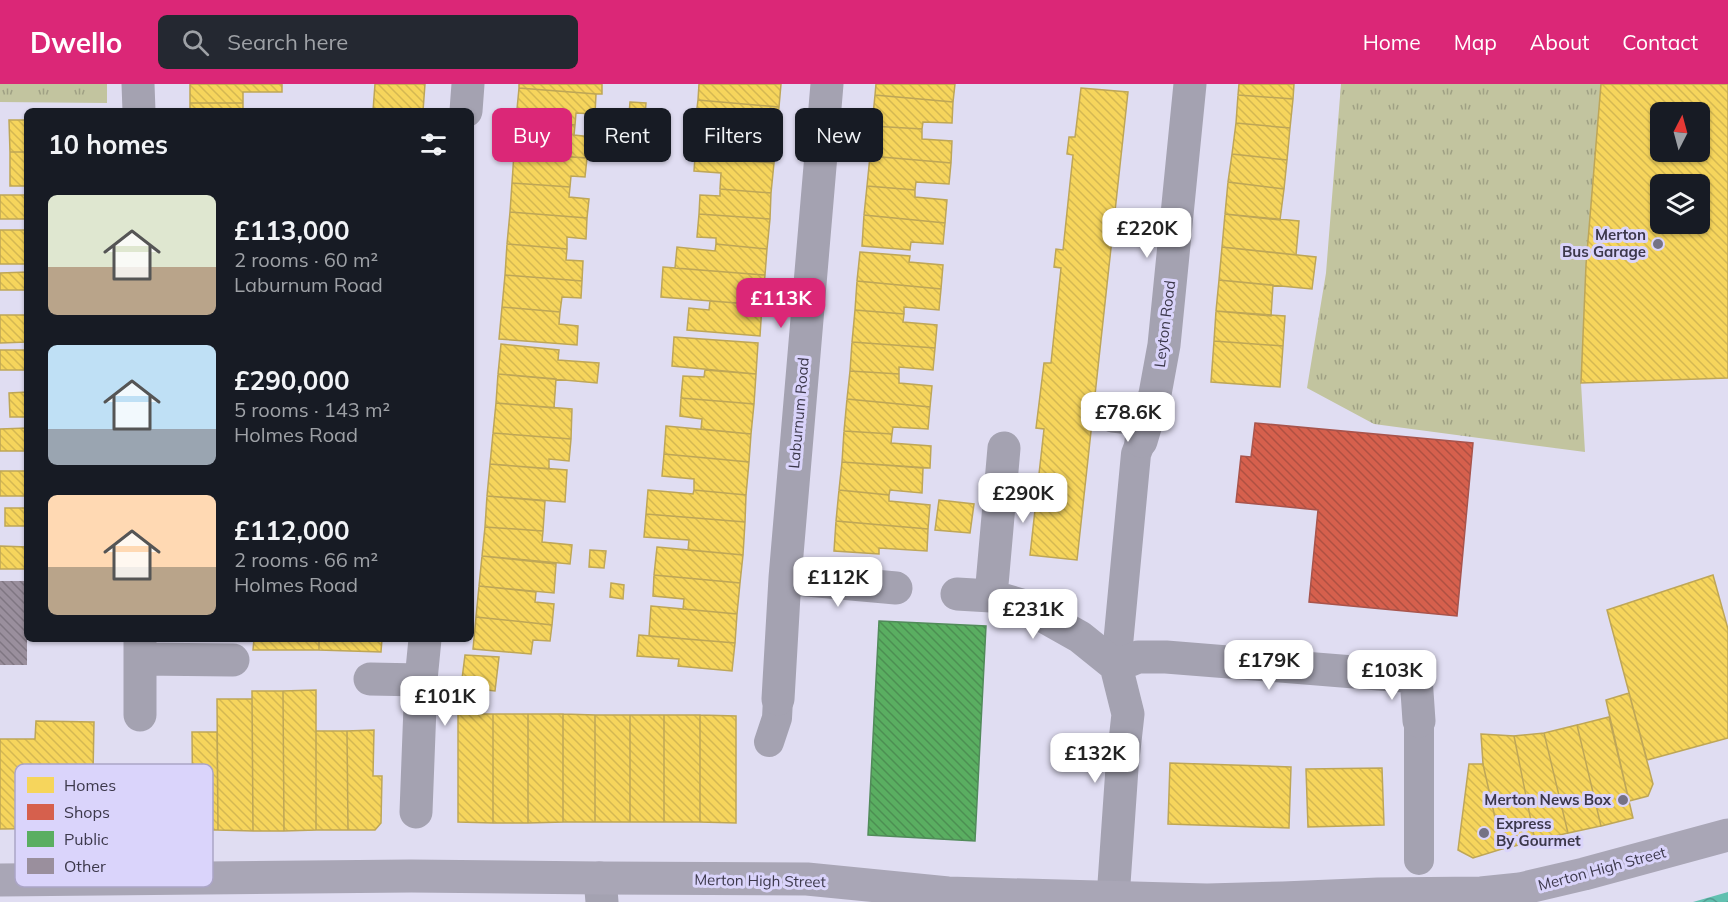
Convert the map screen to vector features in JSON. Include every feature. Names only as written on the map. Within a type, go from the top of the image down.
[{"type":"main road","name":"Merton High Street","points":[[213,878],[411,876],[601,890],[807,879],[948,893],[1207,900],[1481,893],[1520,889],[1584,874],[1728,835]]},
{"type":"main road","name":"Merton High Street","points":[[0,880],[15,880]]},
{"type":"street","points":[[138,84],[139,108]]},
{"type":"street","points":[[466,108],[468,84]]},
{"type":"street","name":"Laburnum Road","points":[[769,742],[777,718],[785,578],[827,84]]},
{"type":"street","name":"Leyton Road","points":[[1116,666],[1136,454],[1164,345],[1190,84]]},
{"type":"street","points":[[1113,416],[1144,430]]},
{"type":"street","points":[[991,596],[1004,448]]},
{"type":"street","points":[[785,578],[896,588]]},
{"type":"street","points":[[957,594],[991,596],[1025,606],[1080,637],[1116,666],[1128,714],[1113,898]]},
{"type":"street","points":[[416,812],[424,642]]},
{"type":"street","points":[[140,715],[140,649],[232,660]]},
{"type":"street","points":[[1116,666],[1138,657],[1166,657],[1416,677],[1419,721],[1419,860]]},
{"type":"street","points":[[370,679],[421,680]]},
{"type":"green space","points":[[0,84],[107,84],[107,103],[0,102]]},
{"type":"green space","points":[[1341,84],[1601,84],[1586,265],[1581,383],[1585,452],[1374,424],[1307,388],[1326,273]]},
{"type":"water","points":[[1728,892],[1728,902],[1693,902]]},
{"type":"building: Homes","points":[[190,84],[282,84],[282,92],[243,92],[243,103],[190,103]]},
{"type":"building: Homes","points":[[375,84],[425,84],[423,108],[373,108]]},
{"type":"building: Homes","points":[[519,84],[602,84],[602,94],[519,88]]},
{"type":"building: Homes","points":[[699,84],[781,84],[779,107],[698,100]]},
{"type":"building: Homes","points":[[876,84],[955,84],[953,102],[875,95]]},
{"type":"building: Homes","points":[[1239,84],[1294,84],[1293,99],[1238,95]]},
{"type":"building: Homes","name":"Merton Bus Garage","points":[[1601,84],[1728,84],[1728,378],[1581,383],[1586,265]]},
{"type":"building: Homes","points":[[519,88],[596,94],[595,108],[584,108],[584,113],[576,113],[575,125],[572,125],[572,108],[517,108]]},
{"type":"building: Homes","points":[[1081,88],[1128,92],[1077,560],[1030,555],[1044,429],[1036,428],[1044,363],[1051,363],[1061,268],[1054,267],[1056,249],[1063,250],[1073,155],[1067,154],[1069,137],[1075,137]]},
{"type":"building: Homes","points":[[875,95],[953,102],[952,123],[923,122],[922,129],[883,127],[883,108],[874,108]]},
{"type":"building: Homes","points":[[1238,95],[1293,99],[1290,128],[1236,123]]},
{"type":"building: Homes","points":[[698,100],[779,107],[779,108],[697,108]]},
{"type":"building: Homes","points":[[630,102],[646,103],[646,108],[630,108]]},
{"type":"building: Homes","points":[[190,103],[243,103],[243,108],[190,108]]},
{"type":"building: Homes","points":[[9,120],[24,120],[24,152],[10,152]]},
{"type":"building: Homes","points":[[1236,123],[1290,128],[1287,160],[1232,154]]},
{"type":"building: Homes","points":[[572,125],[575,125],[574,135],[584,136],[584,158],[572,157]]},
{"type":"building: Homes","points":[[883,127],[922,129],[922,139],[952,141],[951,163],[883,157]]},
{"type":"building: Homes","points":[[10,152],[24,152],[24,186],[10,186]]},
{"type":"building: Homes","points":[[1232,154],[1287,160],[1284,189],[1228,182]]},
{"type":"building: Homes","points":[[572,157],[584,158],[584,162],[587,162],[585,177],[571,176],[570,187],[512,183],[513,162],[572,162]]},
{"type":"building: Homes","points":[[883,157],[951,163],[949,184],[916,182],[915,190],[867,186],[869,162],[883,162]]},
{"type":"building: Homes","points":[[695,162],[774,163],[771,193],[720,189],[721,173],[694,171]]},
{"type":"building: Homes","points":[[1228,182],[1284,189],[1280,220],[1225,214]]},
{"type":"building: Homes","points":[[512,183],[570,187],[569,197],[589,199],[587,218],[510,212]]},
{"type":"building: Homes","points":[[867,186],[915,190],[915,197],[947,200],[945,223],[864,215]]},
{"type":"building: Homes","points":[[720,189],[771,193],[770,219],[699,214],[700,195],[720,196]]},
{"type":"building: Homes","points":[[0,195],[24,195],[24,219],[0,219]]},
{"type":"building: Homes","points":[[510,212],[587,218],[586,239],[567,237],[567,249],[507,244]]},
{"type":"building: Homes","points":[[699,214],[770,219],[767,249],[716,244],[716,238],[697,237]]},
{"type":"building: Homes","points":[[1225,214],[1299,221],[1296,255],[1222,247]]},
{"type":"building: Homes","points":[[864,215],[945,223],[943,244],[911,242],[910,250],[862,246]]},
{"type":"building: Homes","points":[[0,230],[24,230],[24,264],[0,264]]},
{"type":"building: Homes","points":[[507,244],[567,249],[566,260],[583,261],[582,281],[505,275]]},
{"type":"building: Homes","points":[[716,244],[767,249],[765,275],[675,268],[677,247],[715,251]]},
{"type":"building: Homes","points":[[1222,247],[1316,257],[1312,289],[1219,280]]},
{"type":"building: Homes","points":[[860,252],[910,256],[909,262],[943,265],[941,289],[857,281]]},
{"type":"building: Homes","points":[[663,267],[765,275],[762,305],[661,297]]},
{"type":"building: Homes","points":[[24,272],[24,290],[0,290],[0,273]]},
{"type":"building: Homes","points":[[505,275],[582,281],[581,298],[562,297],[560,312],[502,307]]},
{"type":"building: Homes","points":[[1219,280],[1273,285],[1271,316],[1216,311]]},
{"type":"building: Homes","points":[[857,281],[941,289],[939,310],[904,307],[904,314],[855,310]]},
{"type":"building: Homes","points":[[710,301],[762,305],[760,336],[687,330],[689,308],[709,310]]},
{"type":"building: Homes","points":[[502,307],[560,312],[559,324],[578,326],[577,345],[499,339]]},
{"type":"building: Homes","points":[[855,310],[904,314],[903,322],[937,325],[935,348],[852,342]]},
{"type":"building: Homes","points":[[1216,311],[1285,316],[1283,346],[1214,341]]},
{"type":"building: Homes","points":[[0,315],[24,315],[24,342],[0,343]]},
{"type":"building: Homes","points":[[674,337],[758,343],[756,374],[672,366]]},
{"type":"building: Homes","points":[[1214,341],[1283,346],[1280,387],[1211,382]]},
{"type":"building: Homes","points":[[852,342],[935,348],[933,370],[899,367],[899,374],[850,371]]},
{"type":"building: Homes","points":[[501,344],[559,350],[558,360],[599,363],[597,383],[498,374]]},
{"type":"building: Homes","points":[[0,350],[24,350],[24,370],[0,370]]},
{"type":"building: Homes","points":[[705,370],[756,374],[754,404],[681,398],[683,376],[704,377]]},
{"type":"building: Homes","points":[[850,371],[899,374],[899,383],[932,386],[930,407],[847,399]]},
{"type":"building: Homes","points":[[498,374],[556,379],[554,408],[496,403]]},
{"type":"building: Homes","points":[[24,392],[24,417],[10,417],[9,393]]},
{"type":"building: Homes","points":[[681,398],[754,404],[751,434],[701,429],[702,419],[680,416]]},
{"type":"building: Homes","points":[[847,399],[930,407],[928,429],[893,427],[892,434],[844,431]]},
{"type":"building: Homes","points":[[496,403],[572,409],[571,439],[493,433]]},
{"type":"building: Homes","points":[[666,426],[751,434],[749,462],[664,454]]},
{"type":"building: Homes","points":[[24,428],[24,451],[0,451],[0,429]]},
{"type":"building: Homes","points":[[844,431],[892,434],[891,443],[931,446],[930,468],[842,462]]},
{"type":"building: Homes","points":[[493,433],[571,439],[569,461],[549,459],[549,469],[490,464]]},
{"type":"building: Homes","points":[[664,454],[749,462],[746,495],[694,490],[694,479],[662,476]]},
{"type":"building: Homes","points":[[842,462],[923,468],[922,493],[890,490],[889,495],[839,490]]},
{"type":"building: Homes","points":[[490,464],[567,470],[565,502],[487,496]]},
{"type":"building: Homes","points":[[0,471],[24,471],[24,496],[0,496]]},
{"type":"building: Homes","points":[[648,490],[693,494],[694,490],[746,495],[745,522],[646,514]]},
{"type":"building: Homes","points":[[839,490],[889,495],[889,501],[930,505],[928,529],[836,521]]},
{"type":"building: Homes","points":[[487,496],[545,501],[543,531],[485,527]]},
{"type":"building: Homes","points":[[939,500],[974,504],[970,533],[935,530]]},
{"type":"building: Homes","points":[[5,508],[24,508],[24,526],[5,526]]},
{"type":"building: Homes","points":[[646,514],[745,522],[743,555],[688,550],[689,540],[644,537]]},
{"type":"building: Homes","points":[[836,521],[928,529],[927,551],[879,548],[879,554],[834,551]]},
{"type":"building: Homes","points":[[485,527],[543,531],[542,542],[572,545],[570,564],[482,556]]},
{"type":"building: Homes","points":[[0,546],[24,547],[24,569],[0,569]]},
{"type":"building: Homes","points":[[657,547],[743,555],[740,583],[654,575]]},
{"type":"building: Homes","points":[[590,550],[606,551],[604,568],[589,567]]},
{"type":"building: Homes","points":[[482,556],[556,564],[554,593],[479,586]]},
{"type":"building: Homes","points":[[654,575],[740,583],[737,614],[683,609],[684,599],[653,596]]},
{"type":"building: Homes","points":[[1713,575],[1728,629],[1728,738],[1647,760],[1607,610]]},
{"type":"building: Homes","points":[[611,583],[624,585],[623,599],[610,597]]},
{"type":"building: Homes","points":[[479,586],[536,592],[535,602],[554,604],[552,625],[476,617]]},
{"type":"building: Homes","points":[[651,606],[737,614],[735,643],[649,636]]},
{"type":"building: Homes","points":[[476,617],[552,625],[550,641],[533,640],[531,654],[473,649]]},
{"type":"building: Homes","points":[[639,635],[735,643],[732,671],[678,666],[679,659],[637,656]]},
{"type":"building: Homes","points":[[254,642],[319,642],[319,650],[253,650]]},
{"type":"building: Homes","points":[[319,642],[382,642],[381,652],[319,650]]},
{"type":"building: Homes","points":[[465,655],[499,657],[495,691],[461,687]]},
{"type":"building: Homes","points":[[316,690],[316,830],[284,831],[283,691]]},
{"type":"building: Homes","points":[[252,691],[283,691],[284,831],[253,831]]},
{"type":"building: Homes","points":[[1629,693],[1653,784],[1648,796],[1629,801],[1606,700]]},
{"type":"building: Homes","points":[[217,699],[252,699],[253,831],[218,830]]},
{"type":"building: Homes","points":[[458,714],[493,714],[493,823],[458,822]]},
{"type":"building: Homes","points":[[493,714],[528,714],[528,823],[493,823]]},
{"type":"building: Homes","points":[[528,714],[563,714],[563,822],[528,823]]},
{"type":"building: Homes","points":[[563,714],[595,715],[595,822],[563,822]]},
{"type":"building: Homes","points":[[595,715],[630,715],[630,822],[595,822]]},
{"type":"building: Homes","points":[[630,715],[664,715],[664,822],[630,822]]},
{"type":"building: Homes","points":[[664,715],[700,715],[700,822],[664,822]]},
{"type":"building: Homes","points":[[700,715],[736,716],[736,823],[700,822]]},
{"type":"building: Homes","points":[[1609,717],[1633,818],[1601,826],[1577,725]]},
{"type":"building: Homes","points":[[36,721],[94,722],[93,764],[15,764],[15,829],[0,829],[0,739],[35,739]]},
{"type":"building: Homes","points":[[1577,725],[1601,826],[1568,833],[1544,733]]},
{"type":"building: Homes","points":[[374,730],[373,776],[382,776],[381,823],[375,830],[348,830],[347,731]]},
{"type":"building: Homes","points":[[316,731],[347,731],[348,830],[316,830]]},
{"type":"building: Homes","points":[[192,732],[217,732],[218,830],[213,830],[213,764],[192,764]]},
{"type":"building: Homes","points":[[1544,733],[1568,833],[1535,841],[1514,736]]},
{"type":"building: Homes","points":[[1481,734],[1514,736],[1535,841],[1502,849],[1483,764]]},
{"type":"building: Homes","points":[[1170,763],[1291,767],[1289,828],[1168,824]]},
{"type":"building: Homes","points":[[1469,764],[1483,764],[1502,849],[1473,858],[1458,850]]},
{"type":"building: Homes","points":[[1382,768],[1384,825],[1308,827],[1306,769]]},
{"type":"building: Shops","points":[[1255,423],[1473,443],[1457,616],[1309,602],[1318,510],[1236,502],[1241,456],[1251,457]]},
{"type":"building: Public","points":[[879,621],[986,626],[975,841],[868,835]]},
{"type":"building: Other","points":[[0,581],[24,581],[24,642],[27,642],[27,665],[0,665]]},
{"type":"place","name":"Merton Bus Garage","points":[[1658,244]]},
{"type":"place","name":"Merton News Box","points":[[1623,800]]},
{"type":"place","name":"Express By Gourmet","points":[[1484,833]]}]
